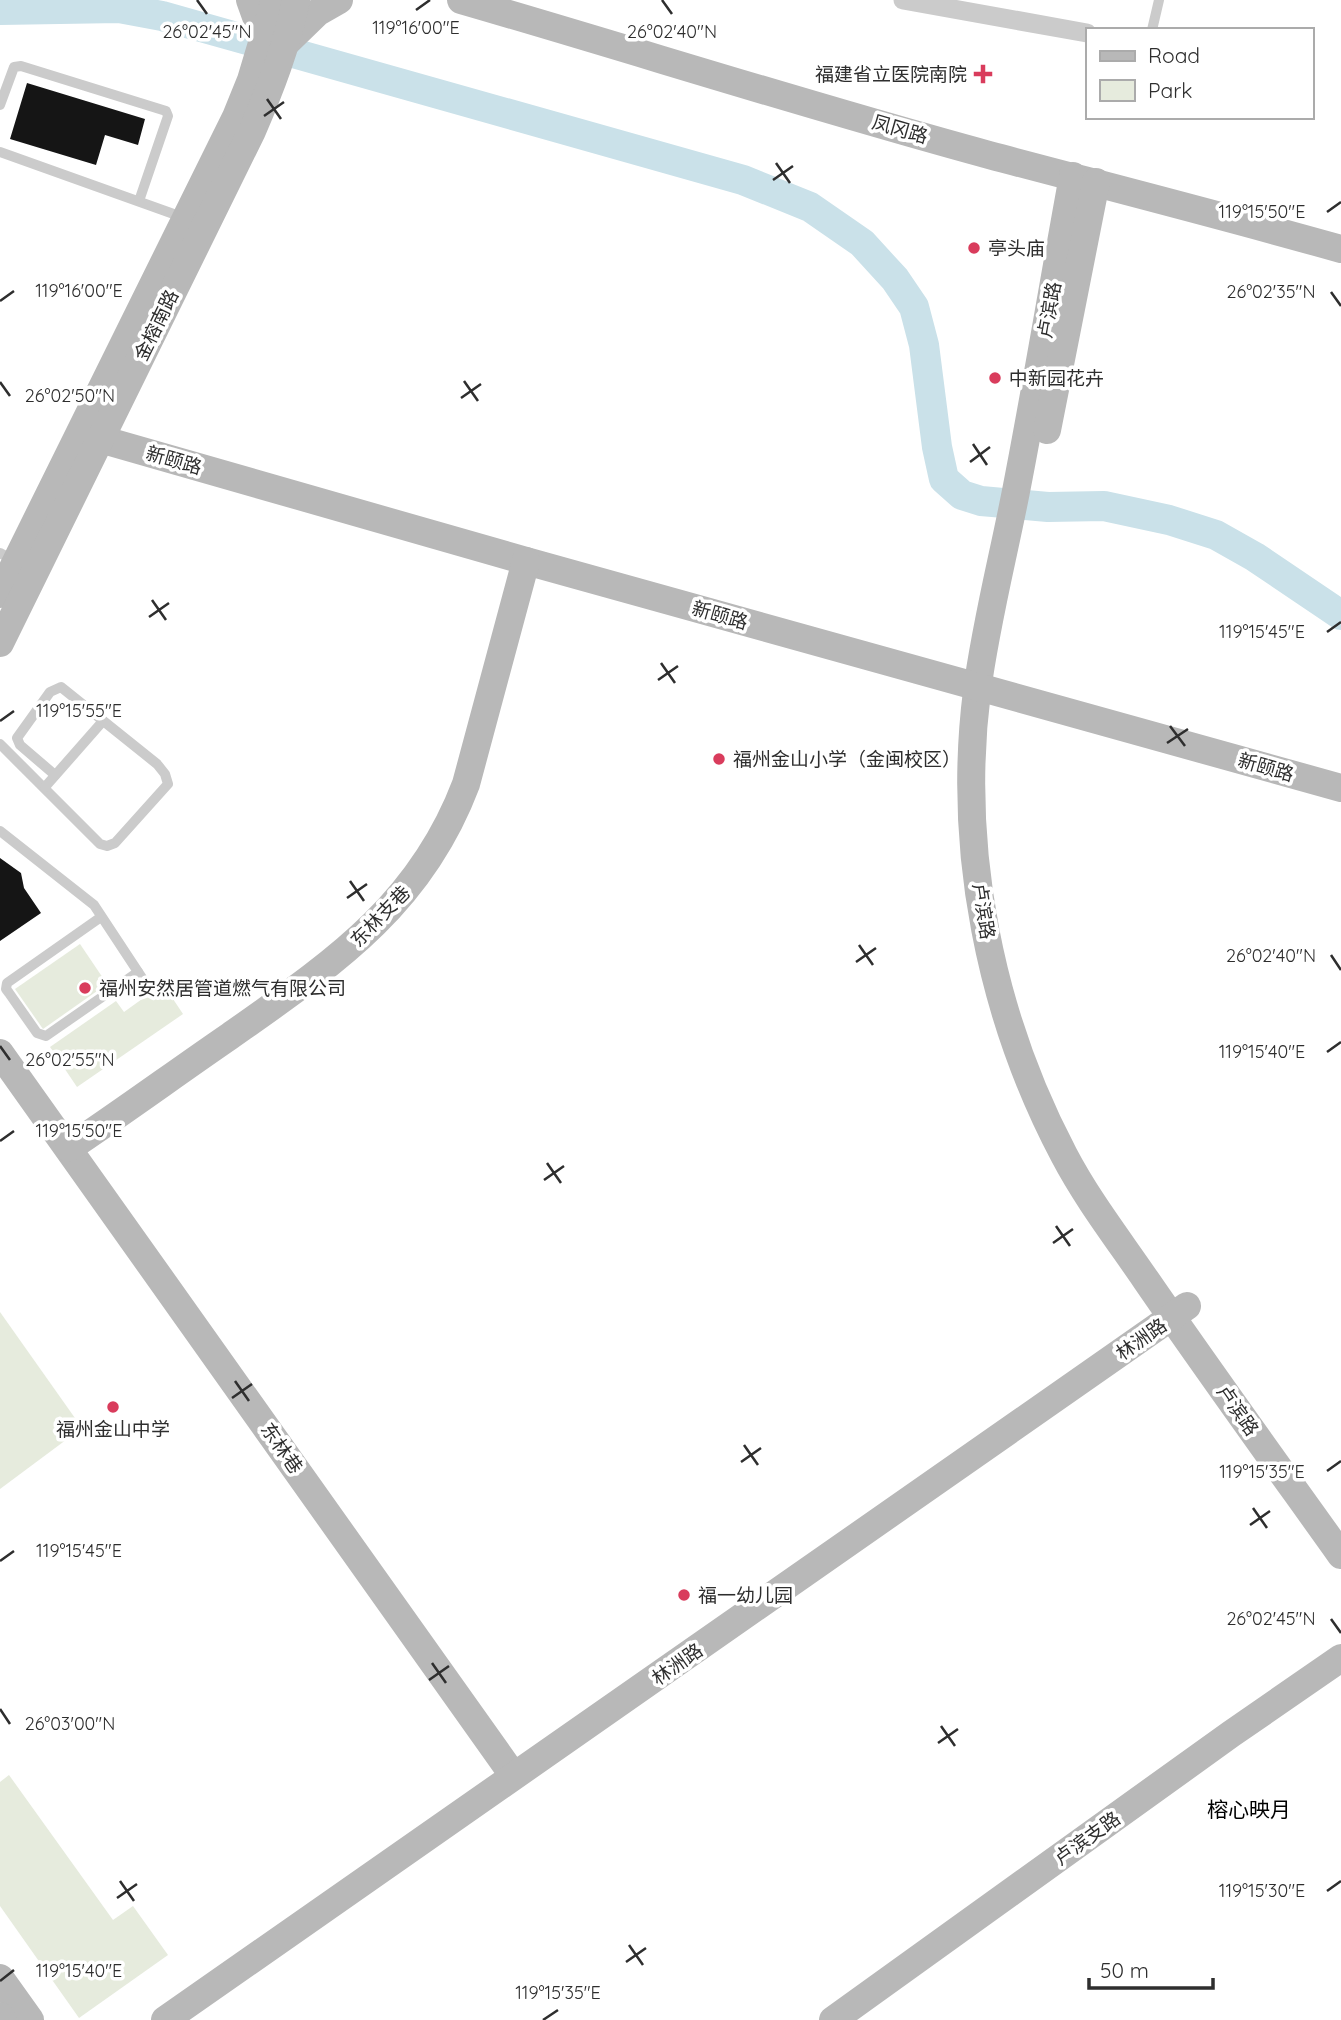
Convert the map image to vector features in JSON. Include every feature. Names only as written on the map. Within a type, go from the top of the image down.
[{"type":"street","points":[[276,17],[318,12],[339,0]]},
{"type":"street","name":"凤冈路","points":[[461,0],[665,59],[716,78],[989,155],[1341,249]]},
{"type":"street","points":[[903,0],[1086,33]]},
{"type":"street","name":"金榕南路","points":[[0,643],[252,131],[276,17]]},
{"type":"street","name":"金榕南路","points":[[0,594],[8,557],[236,117],[261,82]]},
{"type":"street","name":"卢滨路","points":[[1084,179],[973,766],[975,850],[980,897],[1001,998],[1032,1088],[1066,1159],[1085,1191],[1179,1312],[1341,1555]]},
{"type":"street","name":"新颐路","points":[[100,439],[526,561],[1341,788]]},
{"type":"street","name":"东林支巷","points":[[69,1149],[332,961],[377,923],[404,893],[432,855],[462,794],[476,752],[526,561]]},
{"type":"street","name":"东林巷","points":[[0,1053],[513,1775]]},
{"type":"street","points":[[1179,1312],[1341,1525]]},
{"type":"street","name":"林洲路","points":[[165,2020],[513,1775],[670,1670],[1179,1312]]},
{"type":"street","name":"卢滨支路","points":[[833,2020],[1341,1658]]},
{"type":"street","points":[[0,1978],[30,2020]]},
{"type":"lane","points":[[1152,28],[1159,0]]},
{"type":"lane","points":[[0,105],[11,72],[14,67],[21,66],[166,111],[168,116],[139,201]]},
{"type":"lane","points":[[0,152],[186,218]]},
{"type":"lane","points":[[0,744],[100,845],[115,843],[168,784],[165,774],[157,764],[61,687],[50,692],[17,738],[26,750],[55,775]]},
{"type":"lane","points":[[45,787],[103,721]]},
{"type":"lane","points":[[0,831],[94,905],[148,987]]},
{"type":"lane","points":[[101,917],[7,983],[6,989],[37,1033],[46,1036],[138,972]]},
{"type":"green space","points":[[80,944],[107,984],[43,1029],[15,989]]},
{"type":"green space","points":[[163,984],[183,1014],[77,1087],[50,1047],[116,1001],[124,1012]]},
{"type":"green space","points":[[0,1312],[82,1428],[0,1489]]},
{"type":"green space","points":[[9,1775],[113,1920],[133,1906],[168,1955],[79,2018],[0,1906],[0,1782]]},
{"type":"building","points":[[27,83],[145,119],[138,145],[105,135],[96,165],[10,139]]},
{"type":"building","points":[[0,858],[21,873],[24,888],[41,913],[0,941]]},
{"type":"waterway","points":[[0,10],[119,8],[162,16],[743,180],[810,207],[862,243],[895,279],[914,307],[924,345],[937,447],[944,479],[962,495],[981,501],[1048,507],[1104,506],[1169,520],[1216,535],[1255,557],[1341,615]]},
{"type":"place","name":"福建省立医院南院","points":[[983,74]]},
{"type":"place","name":"亭头庙","points":[[974,248]]},
{"type":"place","name":"中新园花卉","points":[[995,378]]},
{"type":"place","name":"福州金山小学（金闽校区）","points":[[719,759]]},
{"type":"place","name":"福州安然居管道燃气有限公司","points":[[85,988]]},
{"type":"place","name":"福州金山中学","points":[[113,1407]]},
{"type":"place","name":"福一幼儿园","points":[[684,1595]]},
{"type":"district","name":"榕心映月","points":[[1249,1810]]}]
